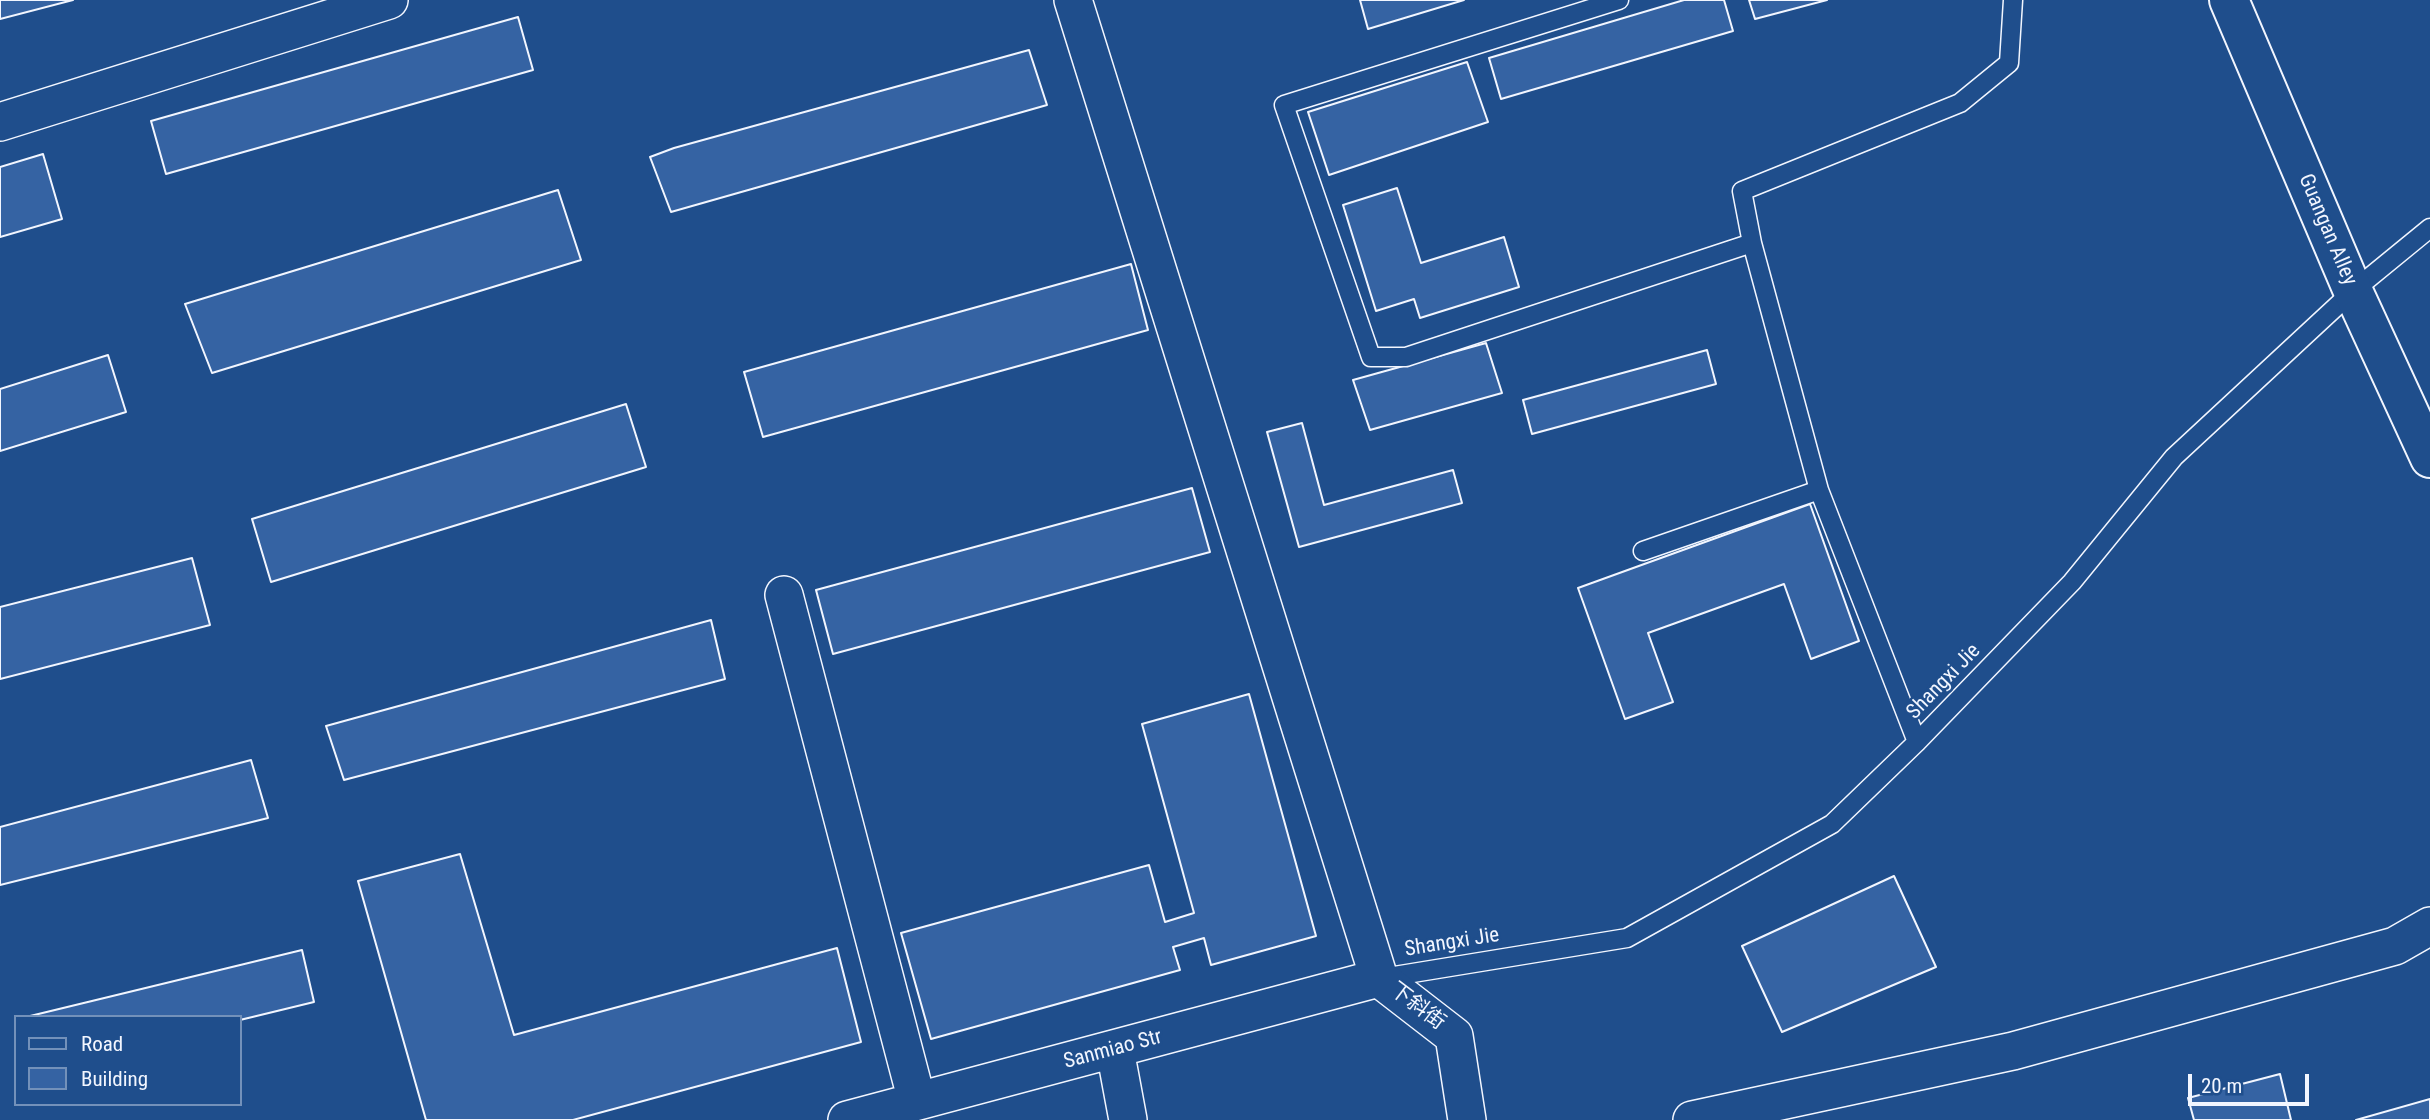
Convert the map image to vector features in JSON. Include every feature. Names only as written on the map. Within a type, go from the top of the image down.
[{"type":"street","points":[[0,122],[389,0]]},
{"type":"street","points":[[1073,0],[1379,978]]},
{"type":"street","name":"Guangan Alley","points":[[2229,0],[2353,291],[2430,458]]},
{"type":"street","points":[[784,595],[917,1101]]},
{"type":"street","points":[[1692,1120],[1751,1115],[2013,1051],[2395,946],[2430,926]]},
{"type":"street","name":"Sanmiao Str","points":[[847,1120],[1379,978]]},
{"type":"street","name":"下斜街","points":[[1379,978],[1454,1036],[1467,1120]]},
{"type":"street","points":[[1115,1050],[1129,1120]]},
{"type":"lane","points":[[1619,0],[1284,105],[1371,358],[1406,357],[1752,243]]},
{"type":"lane","points":[[1917,742],[1819,490],[1752,243],[1742,191],[1960,103],[2009,63],[2013,0]]},
{"type":"lane","name":"Shangxi Jie","points":[[1379,978],[1627,938],[1832,824],[1917,742],[2072,582],[2174,457],[2353,291],[2430,229]]},
{"type":"lane","points":[[1643,551],[1819,490]]},
{"type":"building","points":[[0,0],[73,0],[0,19]]},
{"type":"building","points":[[1360,0],[1464,0],[1368,29]]},
{"type":"building","points":[[1684,0],[1724,0],[1733,31],[1501,99],[1489,58]]},
{"type":"building","points":[[1749,0],[1827,0],[1755,19]]},
{"type":"building","points":[[518,17],[533,70],[166,174],[151,121]]},
{"type":"building","points":[[1029,50],[1047,105],[671,212],[650,157],[674,148]]},
{"type":"building","points":[[1467,62],[1488,122],[1329,175],[1308,112]]},
{"type":"building","points":[[43,154],[62,219],[0,237],[0,167]]},
{"type":"building","points":[[1397,188],[1421,263],[1504,237],[1519,287],[1420,318],[1414,299],[1376,311],[1343,205]]},
{"type":"building","points":[[558,190],[581,260],[212,373],[185,304]]},
{"type":"building","points":[[1131,264],[1148,330],[763,437],[744,372]]},
{"type":"building","points":[[1486,343],[1502,393],[1370,430],[1353,380]]},
{"type":"building","points":[[1707,350],[1716,384],[1532,434],[1523,400]]},
{"type":"building","points":[[108,355],[126,412],[0,451],[0,389]]},
{"type":"building","points":[[626,404],[646,467],[271,582],[252,519]]},
{"type":"building","points":[[1302,423],[1324,505],[1453,470],[1462,503],[1299,547],[1267,432]]},
{"type":"building","points":[[1192,488],[1210,552],[833,654],[816,590]]},
{"type":"building","points":[[1810,504],[1859,641],[1811,659],[1784,584],[1648,633],[1673,702],[1625,719],[1578,588]]},
{"type":"building","points":[[192,558],[210,625],[0,679],[0,607]]},
{"type":"building","points":[[711,620],[725,679],[344,780],[326,726]]},
{"type":"building","points":[[1249,694],[1316,936],[1211,965],[1204,938],[1173,947],[1180,970],[931,1039],[901,933],[1149,865],[1165,922],[1194,913],[1142,724]]},
{"type":"building","points":[[251,760],[268,818],[0,885],[0,827]]},
{"type":"building","points":[[460,854],[514,1035],[837,948],[861,1042],[573,1120],[426,1120],[358,881]]},
{"type":"building","points":[[1894,876],[1936,967],[1782,1032],[1742,946]]},
{"type":"building","points":[[302,950],[314,1002],[242,1020],[242,1015],[34,1015]]},
{"type":"building","points":[[2280,1074],[2291,1120],[2194,1120],[2188,1098]]},
{"type":"building","points":[[2430,1099],[2430,1120],[2356,1120]]}]
